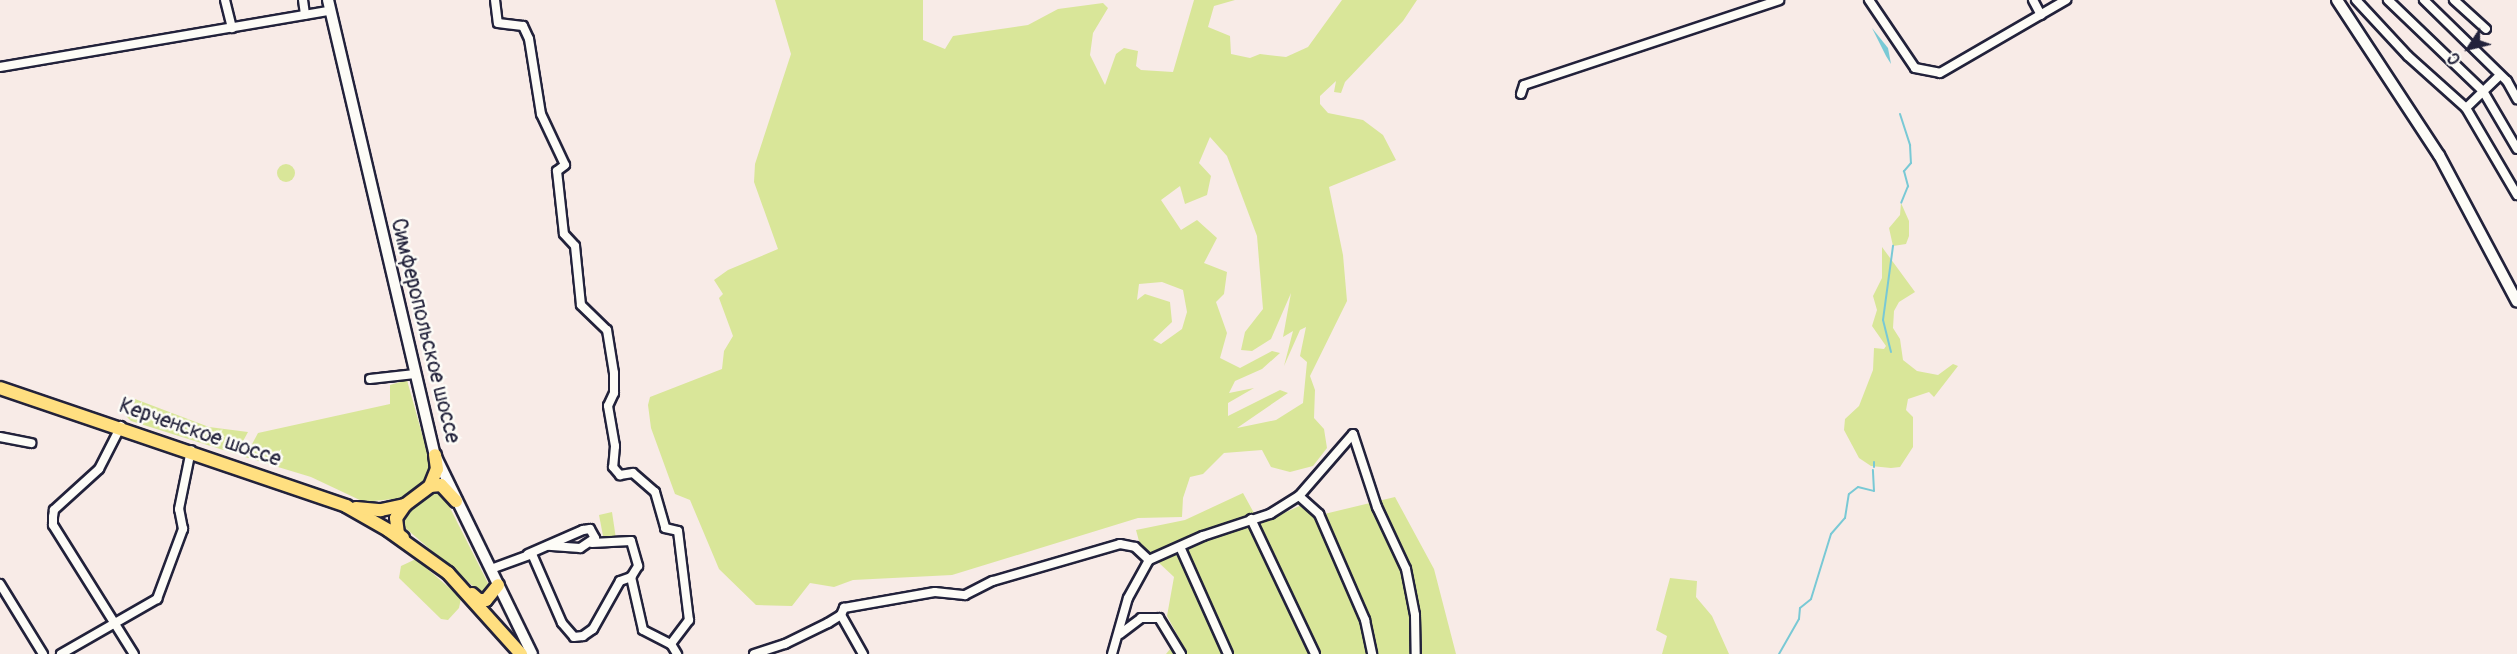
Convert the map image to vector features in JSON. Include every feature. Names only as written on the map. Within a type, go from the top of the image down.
[{"type":"main road","points":[[2337,0],[2439,155],[2517,302]]},
{"type":"main road","name":"Симферопольское шоссе","points":[[329,6],[435,455],[532,654]]},
{"type":"main road","name":"Керченское шоссе","points":[[0,388],[121,426],[346,506],[418,550]]},
{"type":"main road","points":[[435,455],[437,469],[430,486],[405,505],[395,526],[398,534],[468,594],[521,654]]},
{"type":"main road","points":[[430,486],[441,485],[456,501]]},
{"type":"main road","points":[[346,506],[374,510],[405,505]]},
{"type":"main road","points":[[468,594],[486,600],[498,585]]},
{"type":"street","points":[[225,0],[232,28]]},
{"type":"street","points":[[303,0],[306,15]]},
{"type":"street","points":[[495,0],[498,23],[523,26],[529,39],[541,114],[565,165],[557,171],[564,234],[575,246],[581,305],[607,330],[614,373],[614,393],[608,406],[615,446],[613,467],[620,475],[633,474],[655,492],[665,528],[678,531],[689,620],[671,644]]},
{"type":"street","points":[[1521,94],[1524,85],[1609,54],[1779,0]]},
{"type":"street","points":[[1869,0],[1916,68],[1927,73],[1953,69],[2066,0]]},
{"type":"street","points":[[2033,0],[2041,15]]},
{"type":"street","points":[[2356,0],[2408,56],[2466,108],[2517,195]]},
{"type":"street","points":[[2388,0],[2483,91],[2517,149]]},
{"type":"street","points":[[2424,0],[2500,75],[2517,99]]},
{"type":"street","points":[[2454,0],[2486,29]]},
{"type":"street","points":[[0,67],[306,15],[329,6]]},
{"type":"street","points":[[2466,108],[2500,75]]},
{"type":"street","points":[[370,379],[415,374]]},
{"type":"street","points":[[121,426],[99,469],[54,510],[52,517],[53,525],[134,654]]},
{"type":"street","points":[[1112,654],[1120,634],[1128,598],[1149,560],[1181,549],[1203,537],[1270,514],[1299,496],[1353,435],[1377,507],[1406,569],[1415,615],[1416,654]]},
{"type":"street","points":[[0,437],[31,442]]},
{"type":"street","points":[[61,654],[157,599],[168,575],[183,529],[179,509],[191,450]]},
{"type":"street","points":[[1299,496],[1319,514],[1365,620],[1372,654]]},
{"type":"street","points":[[1251,519],[1315,654]]},
{"type":"street","points":[[491,569],[583,530],[593,532],[592,543]]},
{"type":"street","points":[[528,554],[532,554],[562,623],[574,637],[583,636],[593,629],[620,581],[631,577],[638,567],[631,541],[592,543],[580,548],[548,546]]},
{"type":"street","points":[[754,654],[785,644],[841,615],[844,608],[925,593],[965,595],[993,581],[1120,544],[1135,547],[1149,560]]},
{"type":"street","points":[[1181,549],[1228,654]]},
{"type":"street","points":[[631,577],[644,630],[671,644],[677,654]]},
{"type":"street","points":[[0,584],[44,654]]},
{"type":"street","points":[[841,615],[863,654]]},
{"type":"street","points":[[1120,634],[1141,618],[1159,618],[1181,654]]},
{"type":"green space","points":[[775,0],[923,0],[923,40],[945,49],[953,36],[1028,25],[1058,9],[1103,3],[1108,8],[1093,33],[1090,55],[1105,85],[1116,54],[1124,48],[1138,51],[1136,66],[1141,70],[1173,72],[1194,0],[1235,0],[1214,6],[1208,27],[1230,36],[1231,54],[1250,58],[1260,54],[1286,57],[1308,47],[1342,0],[1417,0],[1403,21],[1345,82],[1341,93],[1334,92],[1336,81],[1320,96],[1320,104],[1328,113],[1363,120],[1383,135],[1396,160],[1329,187],[1343,255],[1347,301],[1310,376],[1315,390],[1314,418],[1324,429],[1327,448],[1313,466],[1290,472],[1271,467],[1262,450],[1224,453],[1203,474],[1190,477],[1183,498],[1182,517],[1138,518],[952,575],[853,580],[834,587],[810,583],[792,606],[756,605],[719,569],[690,500],[675,494],[651,428],[648,405],[650,397],[722,369],[724,351],[733,336],[719,298],[723,294],[714,280],[728,270],[778,249],[754,182],[755,164],[791,54]],"holes":[[[1210,137],[1227,156],[1257,236],[1263,309],[1245,332],[1241,350],[1252,351],[1271,339],[1291,293],[1283,337],[1293,331],[1284,366],[1300,330],[1306,327],[1300,356],[1307,362],[1303,403],[1276,420],[1237,428],[1288,393],[1280,390],[1228,416],[1228,403],[1254,388],[1229,393],[1235,381],[1262,369],[1280,353],[1272,351],[1240,368],[1220,358],[1227,333],[1216,302],[1224,294],[1227,272],[1204,263],[1217,238],[1197,220],[1181,230],[1161,200],[1180,186],[1185,204],[1207,195],[1211,176],[1199,163]],[[1162,282],[1183,290],[1187,312],[1182,329],[1161,344],[1153,340],[1172,322],[1170,302],[1145,294],[1137,300],[1139,284]]]},
{"type":"green space","points":[[282,164],[290,164],[295,169],[293,180],[282,182],[277,177],[277,169]]},
{"type":"green space","points":[[1901,203],[1909,221],[1909,236],[1906,244],[1893,246],[1889,228],[1900,215]]},
{"type":"green space","points":[[1882,247],[1915,292],[1899,302],[1894,311],[1893,328],[1900,339],[1903,360],[1917,371],[1938,375],[1953,364],[1958,366],[1934,397],[1929,392],[1908,399],[1906,410],[1913,417],[1913,447],[1900,467],[1891,468],[1871,466],[1859,458],[1844,430],[1845,419],[1859,406],[1873,370],[1874,348],[1884,349],[1886,346],[1872,326],[1877,310],[1873,296],[1882,278]]},
{"type":"green space","points":[[407,380],[431,466],[429,477],[403,498],[364,502],[311,477],[245,457],[258,433],[390,404],[390,385]]},
{"type":"green space","points":[[135,399],[209,427],[248,432],[236,454],[131,421],[126,416],[131,417]]},
{"type":"green space","points":[[436,492],[445,498],[491,589],[488,592],[482,594],[403,526],[409,508]]},
{"type":"green space","points":[[1243,493],[1260,524],[1306,503],[1316,516],[1395,497],[1434,569],[1456,654],[1166,654],[1179,638],[1167,616],[1174,577],[1140,545],[1136,530],[1185,520]]},
{"type":"green space","points":[[612,512],[616,539],[604,541],[599,515]]},
{"type":"green space","points":[[416,559],[461,598],[459,608],[448,620],[441,619],[399,578],[401,566]]},
{"type":"green space","points":[[1670,578],[1697,581],[1696,597],[1712,616],[1729,654],[1662,654],[1667,636],[1656,630]]},
{"type":"water","points":[[1872,28],[1888,48],[1891,64],[1886,56]]},
{"type":"waterway","points":[[1900,114],[1910,145],[1911,163],[1904,171],[1908,186],[1901,203]]},
{"type":"waterway","points":[[1891,352],[1883,320],[1893,246]]},
{"type":"waterway","points":[[1874,462],[1874,467]]},
{"type":"waterway","points":[[1779,654],[1799,619],[1800,608],[1811,599],[1831,534],[1845,518],[1849,494],[1858,487],[1874,491],[1873,470]]}]
